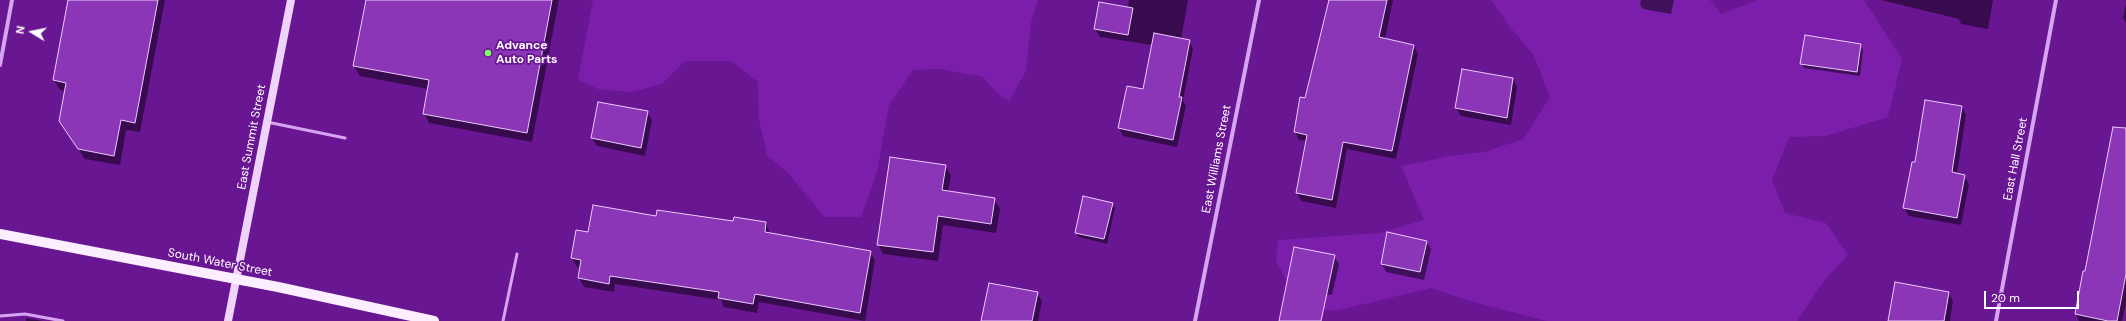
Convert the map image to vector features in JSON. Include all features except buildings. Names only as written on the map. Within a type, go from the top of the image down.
[{"type":"main road","name":"South Water Street","points":[[0,234],[236,279],[434,321]]},
{"type":"street","points":[[0,66],[12,0]]},
{"type":"street","name":"East Summit Street","points":[[228,321],[291,0]]},
{"type":"street","name":"East Williams Street","points":[[1195,321],[1259,0]]},
{"type":"street","name":"East Hall Street","points":[[1996,321],[2056,0]]},
{"type":"lane","points":[[267,122],[345,138]]},
{"type":"lane","points":[[503,321],[517,254]]},
{"type":"lane","points":[[0,316],[25,314],[63,321]]},
{"type":"shaded area","points":[[593,0],[1038,0],[1031,23],[1026,71],[1009,101],[996,92],[983,77],[940,69],[913,70],[889,105],[877,172],[861,217],[824,217],[791,176],[767,155],[759,119],[758,82],[731,61],[685,61],[662,84],[631,92],[598,89],[578,80]]},
{"type":"shaded area","points":[[1491,0],[1710,0],[1721,14],[1757,0],[1864,0],[1902,59],[1888,117],[1826,136],[1789,137],[1772,180],[1785,213],[1826,223],[1848,255],[1824,281],[1797,321],[1546,321],[1470,301],[1431,288],[1335,311],[1299,306],[1276,260],[1278,240],[1380,233],[1424,220],[1401,166],[1450,156],[1484,152],[1523,139],[1550,97],[1534,56],[1510,27]]},
{"type":"place","name":"Advance Auto Parts","points":[[488,53]]}]
